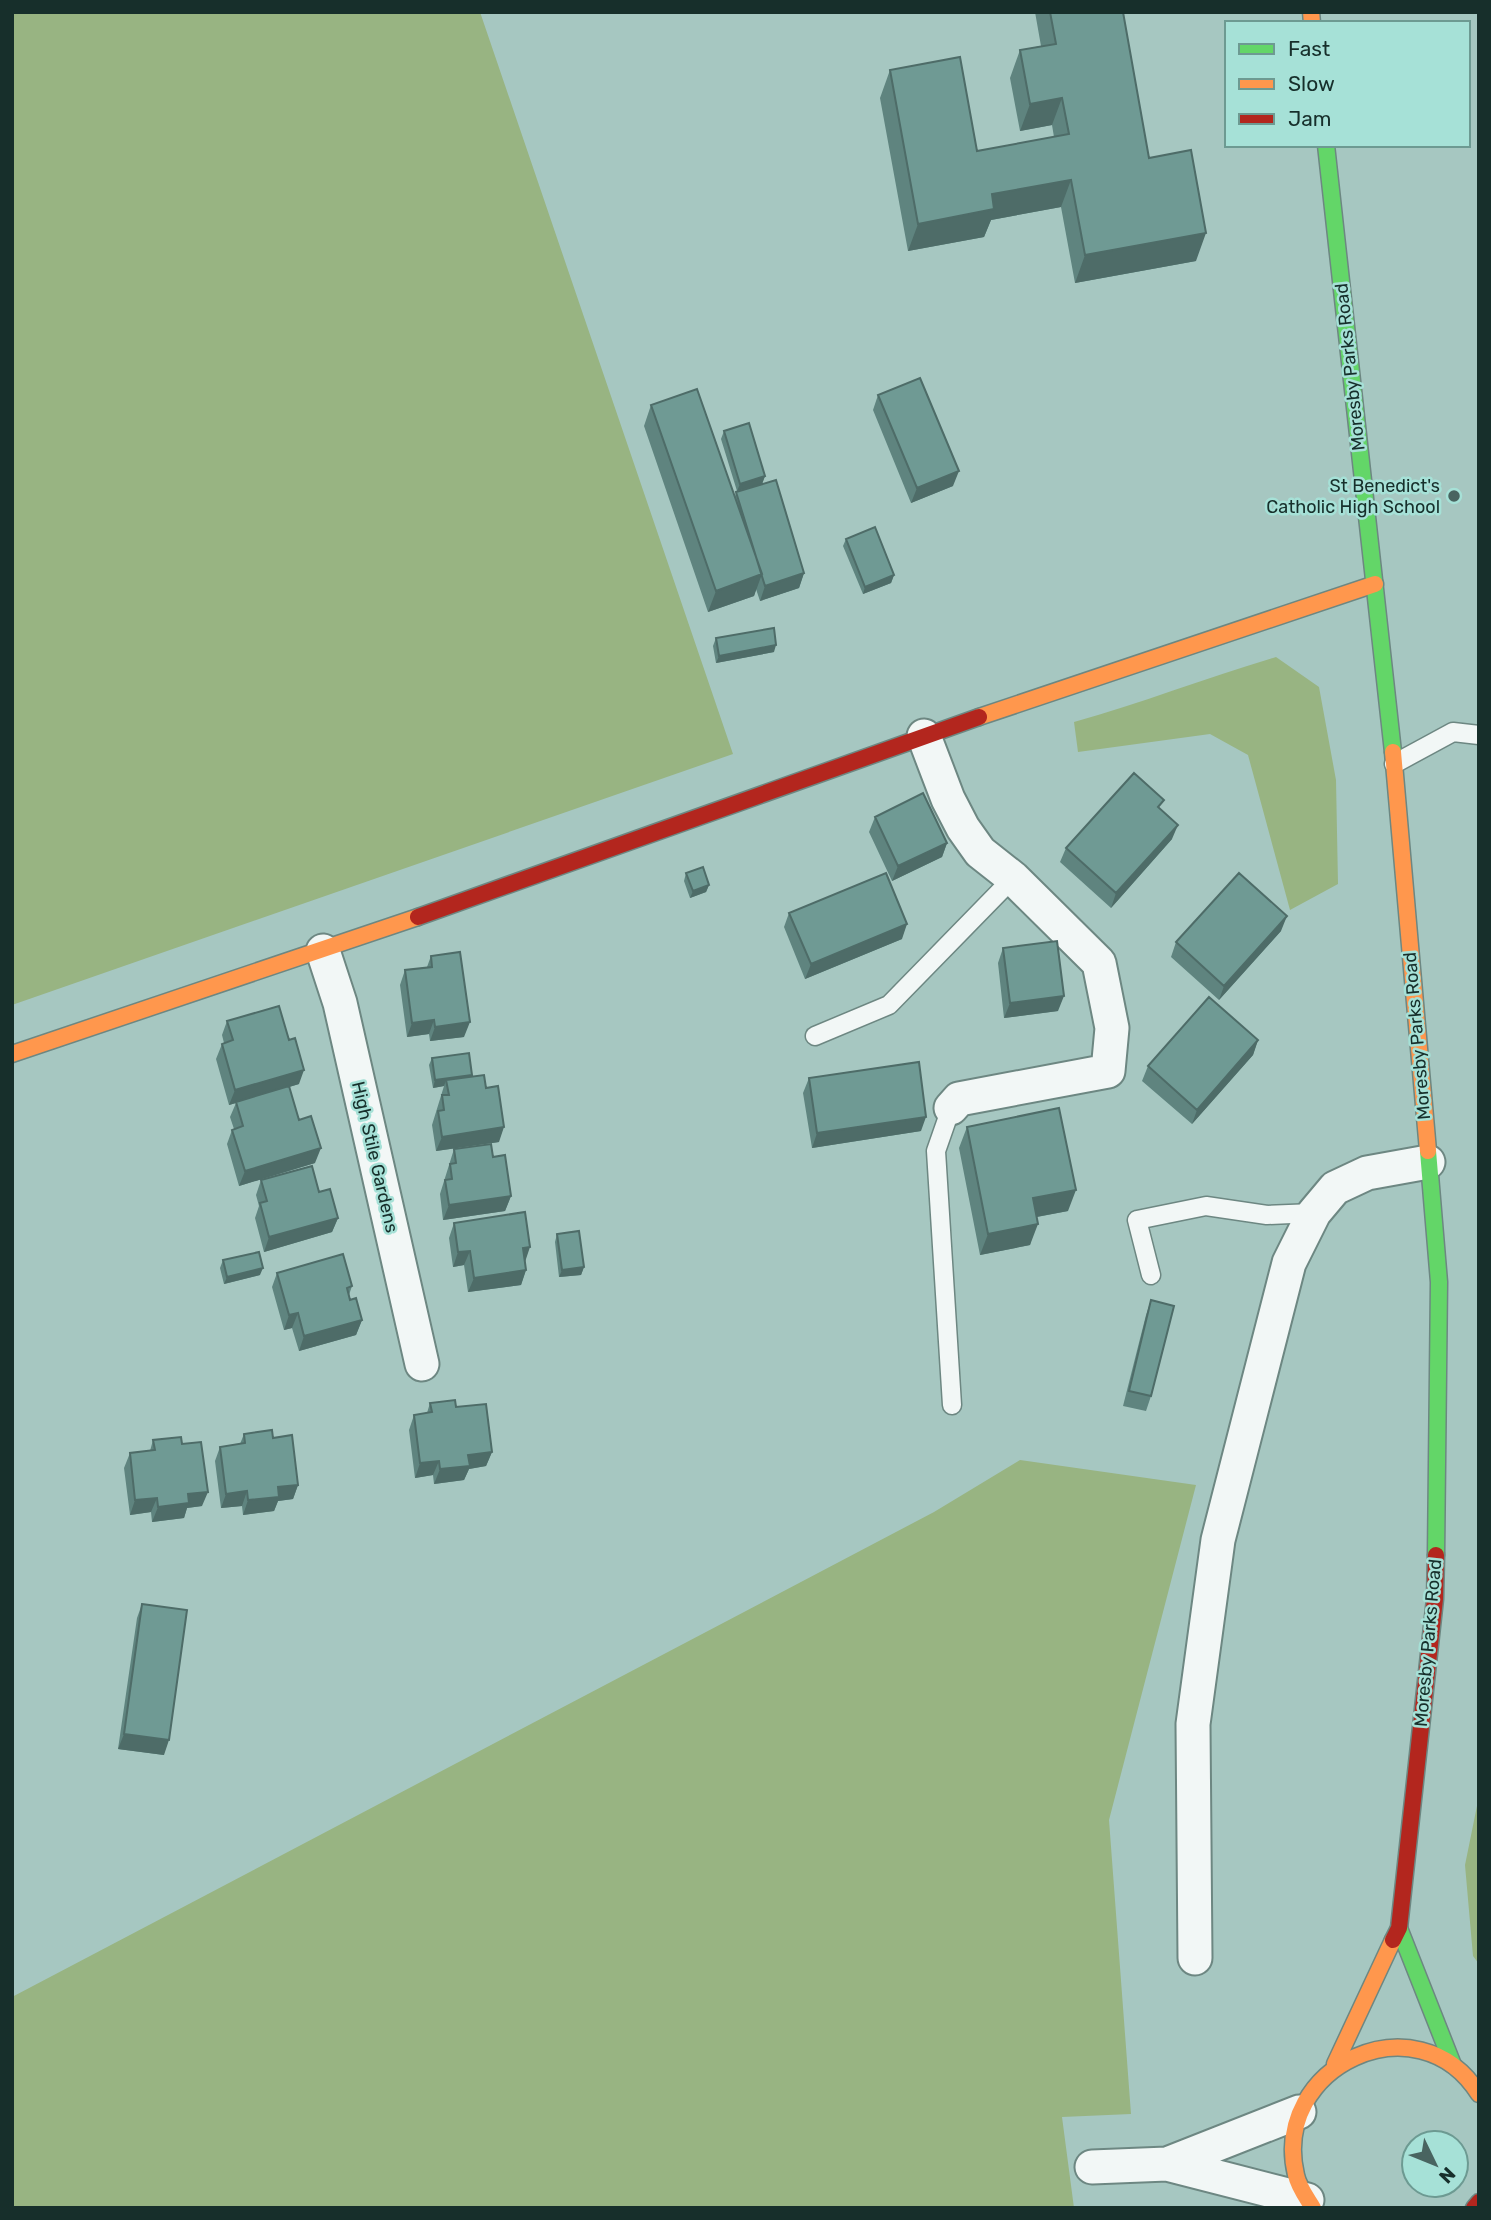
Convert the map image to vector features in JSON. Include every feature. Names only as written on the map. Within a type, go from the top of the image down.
[{"type":"street","name":"Moresby Parks Road","points":[[1325,147],[1394,764],[1439,1282],[1435,1599],[1399,1928],[1335,2064]]},
{"type":"street","points":[[12,1054],[323,951],[924,737],[1375,584]]},
{"type":"street","points":[[924,737],[963,828],[980,852],[1013,878],[1099,963],[1112,1028],[1108,1072],[959,1099],[951,1108]]},
{"type":"street","name":"High Stile Gardens","points":[[323,951],[340,1003],[422,1364]]},
{"type":"street","points":[[1195,1958],[1193,1724],[1218,1540],[1289,1263],[1314,1213],[1335,1188],[1367,1173],[1428,1162]]},
{"type":"street","name":"Moresby Parks Road","points":[[1399,1928],[1471,2083]]},
{"type":"street","points":[[1310,2204],[1296,2173],[1292,2142],[1298,2112],[1313,2086],[1335,2064],[1363,2051],[1394,2046],[1425,2051],[1471,2083]]},
{"type":"street","points":[[1167,2164],[1298,2112]]},
{"type":"street","points":[[1092,2167],[1167,2164],[1310,2204]]},
{"type":"street","points":[[1474,2208],[1479,2202]]},
{"type":"lane","points":[[1394,764],[1453,732],[1479,736]]},
{"type":"lane","points":[[815,1036],[888,1004],[1013,878]]},
{"type":"lane","points":[[951,1108],[936,1151],[952,1405]]},
{"type":"lane","points":[[1151,1275],[1137,1220],[1206,1206],[1267,1215],[1314,1213]]},
{"type":"green space","points":[[12,12],[480,12],[733,754],[12,1005]]},
{"type":"green space","points":[[1276,657],[1319,687],[1336,780],[1338,884],[1290,910],[1248,755],[1210,734],[1078,752],[1074,722]]},
{"type":"green space","points":[[1020,1460],[1196,1485],[1109,1820],[1131,2114],[1062,2117],[1074,2208],[12,2208],[12,1997],[934,1512]]},
{"type":"green space","points":[[1479,1796],[1479,1964],[1473,1956],[1465,1865]]},
{"type":"building","points":[[1050,12],[1123,12],[1149,158],[1191,150],[1206,233],[1085,255],[1071,180],[992,194],[994,209],[918,224],[890,70],[960,57],[977,151],[1069,134],[1062,98],[1030,104],[1020,50],[1056,44]]},
{"type":"building","points":[[920,378],[959,471],[917,488],[878,395]]},
{"type":"building","points":[[697,389],[762,574],[716,591],[651,405]]},
{"type":"building","points":[[749,423],[765,476],[740,484],[724,431]]},
{"type":"building","points":[[776,480],[804,573],[765,586],[736,492]]},
{"type":"building","points":[[875,527],[894,575],[865,587],[846,539]]},
{"type":"building","points":[[774,628],[776,645],[719,656],[716,638]]},
{"type":"building","points":[[1134,773],[1164,800],[1158,807],[1178,825],[1116,893],[1066,848]]},
{"type":"building","points":[[923,793],[947,843],[898,866],[875,817]]},
{"type":"building","points":[[703,867],[709,885],[693,891],[686,873]]},
{"type":"building","points":[[886,873],[907,924],[811,964],[789,913]]},
{"type":"building","points":[[1239,873],[1287,916],[1224,986],[1176,942]]},
{"type":"building","points":[[1057,941],[1064,996],[1010,1003],[1003,948]]},
{"type":"building","points":[[460,952],[470,1022],[435,1027],[434,1020],[412,1023],[405,970],[432,967],[431,956]]},
{"type":"building","points":[[1209,997],[1258,1040],[1197,1110],[1148,1066]]},
{"type":"building","points":[[279,1006],[289,1040],[295,1038],[304,1070],[235,1090],[222,1044],[233,1040],[227,1021]]},
{"type":"building","points":[[469,1053],[472,1075],[435,1080],[432,1058]]},
{"type":"building","points":[[919,1062],[926,1117],[817,1133],[809,1078]]},
{"type":"building","points":[[484,1075],[486,1088],[498,1086],[504,1127],[442,1137],[438,1111],[444,1110],[442,1095],[449,1095],[446,1080]]},
{"type":"building","points":[[289,1086],[299,1120],[311,1116],[321,1148],[245,1171],[232,1130],[243,1126],[236,1102]]},
{"type":"building","points":[[1059,1108],[1076,1190],[1033,1198],[1038,1224],[988,1234],[967,1127]]},
{"type":"building","points":[[491,1144],[493,1157],[505,1155],[511,1196],[449,1205],[445,1180],[452,1179],[450,1164],[456,1163],[454,1149]]},
{"type":"building","points":[[312,1166],[319,1192],[330,1189],[338,1218],[269,1237],[260,1203],[267,1201],[261,1180]]},
{"type":"building","points":[[525,1212],[530,1247],[523,1248],[526,1270],[474,1278],[470,1251],[458,1252],[454,1223]]},
{"type":"building","points":[[579,1231],[584,1267],[562,1270],[557,1234]]},
{"type":"building","points":[[259,1252],[263,1268],[227,1277],[223,1260]]},
{"type":"building","points":[[343,1254],[352,1286],[347,1288],[350,1300],[356,1298],[362,1320],[304,1336],[298,1313],[289,1315],[277,1273]]},
{"type":"building","points":[[1151,1300],[1174,1306],[1151,1396],[1129,1391]]},
{"type":"building","points":[[455,1400],[456,1407],[486,1404],[492,1452],[468,1455],[470,1466],[440,1469],[439,1461],[420,1463],[414,1415],[432,1412],[430,1403]]},
{"type":"building","points":[[272,1430],[273,1438],[292,1435],[298,1485],[278,1487],[279,1497],[248,1500],[247,1491],[226,1494],[220,1447],[245,1443],[244,1434]]},
{"type":"building","points":[[181,1437],[182,1444],[201,1442],[208,1492],[188,1494],[189,1503],[158,1507],[157,1498],[135,1500],[130,1453],[155,1450],[153,1440]]},
{"type":"building","points":[[142,1604],[187,1610],[169,1740],[124,1734]]},
{"type":"traffic: fast","points":[[1326,147],[1393,752]]},
{"type":"traffic: fast","points":[[1428,1151],[1439,1282],[1436,1555]]},
{"type":"traffic: fast","points":[[1399,1928],[1453,2065]]},
{"type":"traffic: slow","points":[[1311,12],[1312,21]]},
{"type":"traffic: slow","points":[[979,717],[1375,584]]},
{"type":"traffic: slow","points":[[1393,752],[1428,1151]]},
{"type":"traffic: slow","points":[[12,1054],[418,917]]},
{"type":"traffic: slow","points":[[1335,2064],[1393,1940]]},
{"type":"traffic: slow","points":[[1313,2208],[1297,2179],[1294,2136],[1305,2103],[1326,2076],[1355,2057],[1387,2048],[1421,2050],[1453,2065],[1479,2094]]},
{"type":"traffic: jam","points":[[418,917],[979,717]]},
{"type":"traffic: jam","points":[[1393,1940],[1399,1928],[1435,1599],[1436,1555]]},
{"type":"traffic: jam","points":[[1474,2208],[1479,2202]]},
{"type":"place","name":"St Benedict's Catholic High School","points":[[1454,496]]}]
